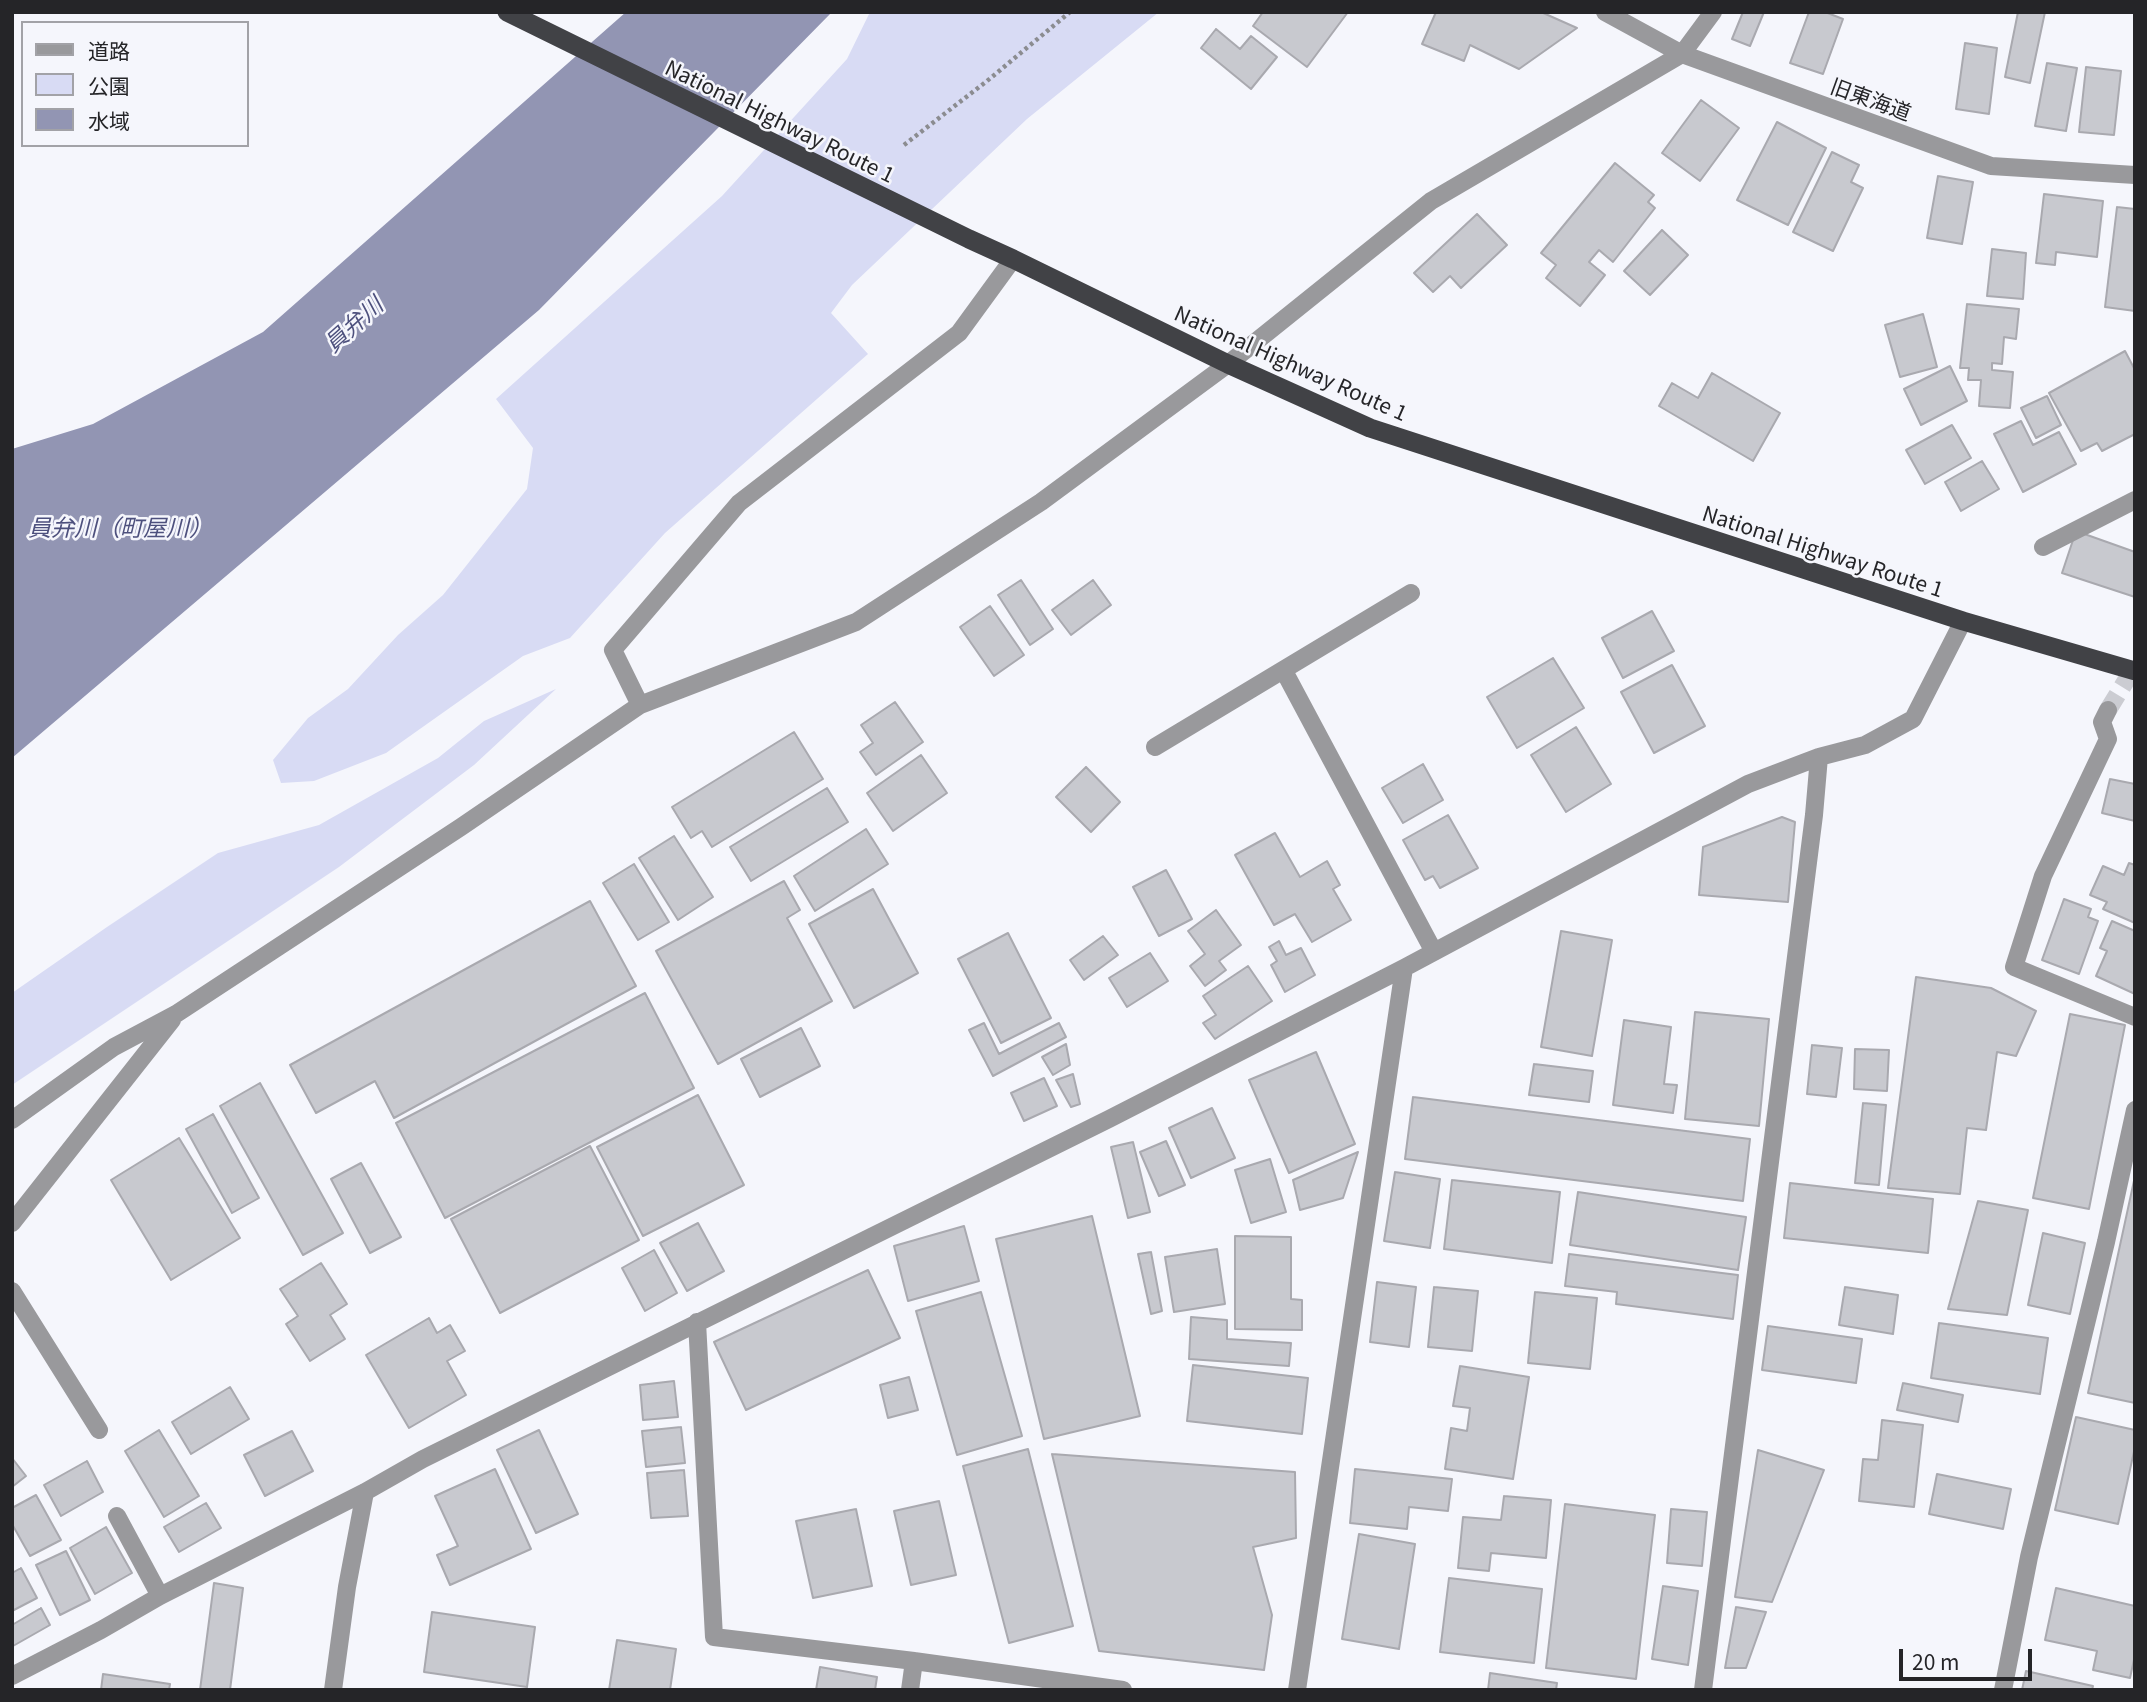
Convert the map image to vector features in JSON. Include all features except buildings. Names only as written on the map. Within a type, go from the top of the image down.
[{"type":"highway","name":"National Highway Route 1","points":[[507,12],[1228,364],[1370,428],[1963,621],[2135,671]]},
{"type":"street","name":"旧東海道","points":[[1605,12],[1682,54],[1991,166],[2135,175]]},
{"type":"street","points":[[12,1119],[114,1047],[176,1014],[461,827],[639,705],[856,622],[1041,502],[1228,364],[1431,201],[1682,54],[1713,12]]},
{"type":"street","points":[[639,705],[612,650],[739,503],[959,333],[1013,259]]},
{"type":"street","points":[[2043,547],[2135,500]]},
{"type":"street","points":[[1155,747],[1411,593]]},
{"type":"street","points":[[12,1676],[160,1596],[365,1492],[423,1459],[1109,1119],[1404,968],[1748,784],[1819,757],[1865,746],[1913,719],[1963,621]]},
{"type":"street","points":[[1284,671],[1434,952]]},
{"type":"street","points":[[2108,710],[2102,722],[2108,739],[2043,876],[2014,967],[2135,1017]]},
{"type":"street","points":[[1703,1690],[1814,815],[1819,757]]},
{"type":"street","points":[[1297,1690],[1404,968]]},
{"type":"street","points":[[12,1223],[176,1014]]},
{"type":"street","points":[[12,1125],[33,1104]]},
{"type":"street","points":[[2003,1690],[2029,1557],[2135,1111]]},
{"type":"street","points":[[12,1291],[99,1430]]},
{"type":"street","points":[[697,1322],[714,1637],[1123,1690]]},
{"type":"street","points":[[333,1690],[347,1587],[365,1492]]},
{"type":"street","points":[[117,1516],[160,1596]]},
{"type":"street","points":[[909,1690],[914,1661]]},
{"type":"path","points":[[904,145],[1070,12]]},
{"type":"green space","points":[[870,12],[1159,12],[1027,119],[852,285],[831,313],[868,354],[665,533],[570,638],[523,656],[386,753],[314,781],[281,783],[273,760],[308,718],[348,689],[398,635],[443,595],[527,489],[533,448],[496,399],[722,196],[847,59]]},
{"type":"green space","points":[[556,689],[474,765],[339,867],[12,1085],[12,993],[218,853],[319,825],[438,758],[484,721]]},
{"type":"water","name":"員弁川（町屋川）","points":[[626,12],[832,12],[539,310],[12,758],[12,449],[93,424],[263,332]]},
{"type":"tunnel","points":[[2108,710],[2135,666]]},
{"type":"water label","name":"員弁川","points":[[353,324]]}]
